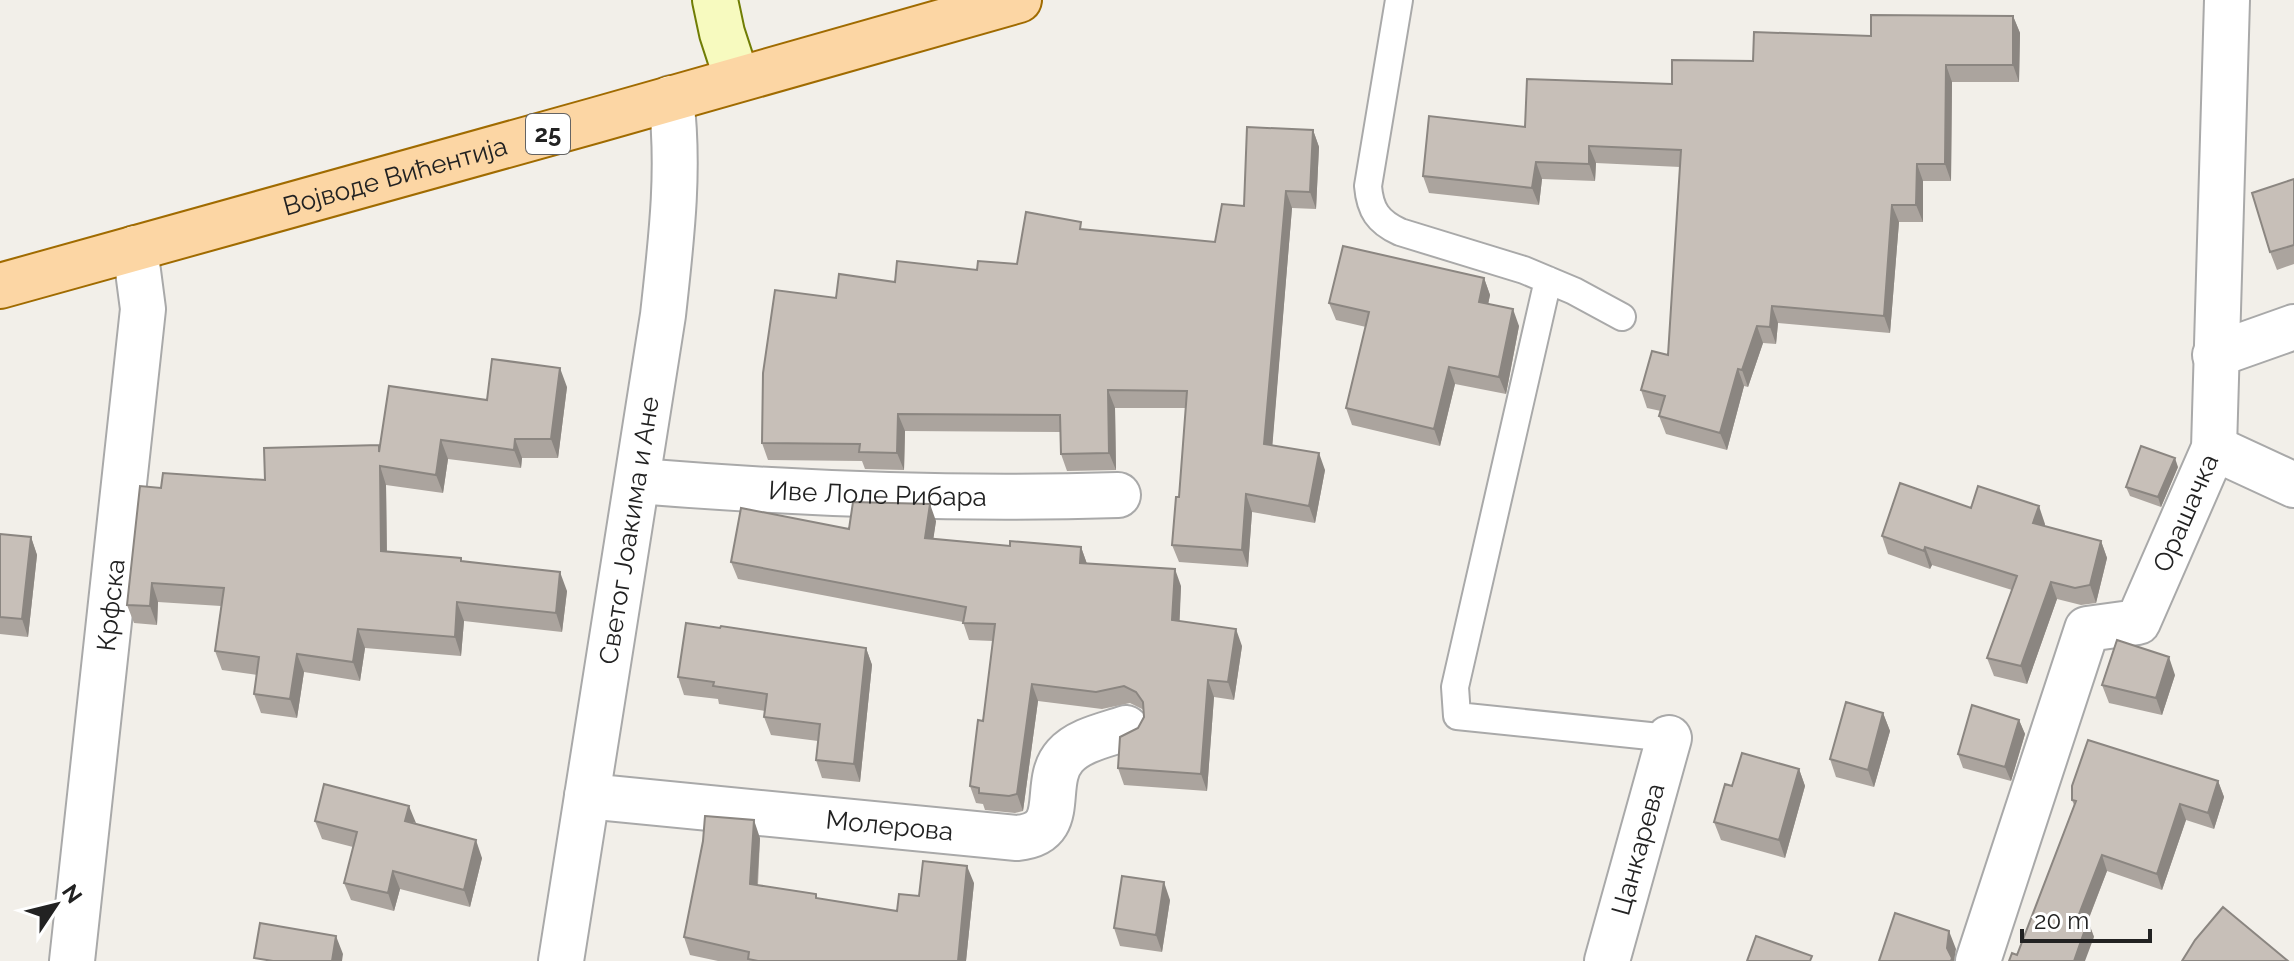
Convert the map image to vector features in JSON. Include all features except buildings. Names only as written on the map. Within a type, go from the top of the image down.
[{"type":"main road","name":"Војводе Вићентија","points":[[0,286],[527,141],[1019,0]]},
{"type":"street","points":[[715,0],[737,79]]},
{"type":"street","name":"Орашачка","points":[[1978,961],[2087,629],[2138,622],[2214,448],[2227,0]]},
{"type":"street","name":"Светог Јоакима и Ане","points":[[561,961],[663,315],[674,212],[675,132],[671,98]]},
{"type":"street","name":"Крфска","points":[[72,961],[143,309],[135,248]]},
{"type":"street","points":[[2215,355],[2294,327]]},
{"type":"street","points":[[2214,448],[2294,485]]},
{"type":"street","name":"Иве Лоле Рибара","points":[[638,481],[847,495],[1118,495]]},
{"type":"street","name":"Молерова","points":[[587,796],[1028,837],[1047,824],[1052,812],[1056,768],[1066,755],[1076,747],[1126,728]]},
{"type":"street","name":"Цанкарева","points":[[1607,961],[1669,738]]},
{"type":"lane","points":[[1399,0],[1368,186],[1376,216],[1386,226],[1400,232],[1524,270],[1574,291],[1622,317]]},
{"type":"lane","points":[[1548,280],[1455,687],[1457,716],[1669,738]]}]
